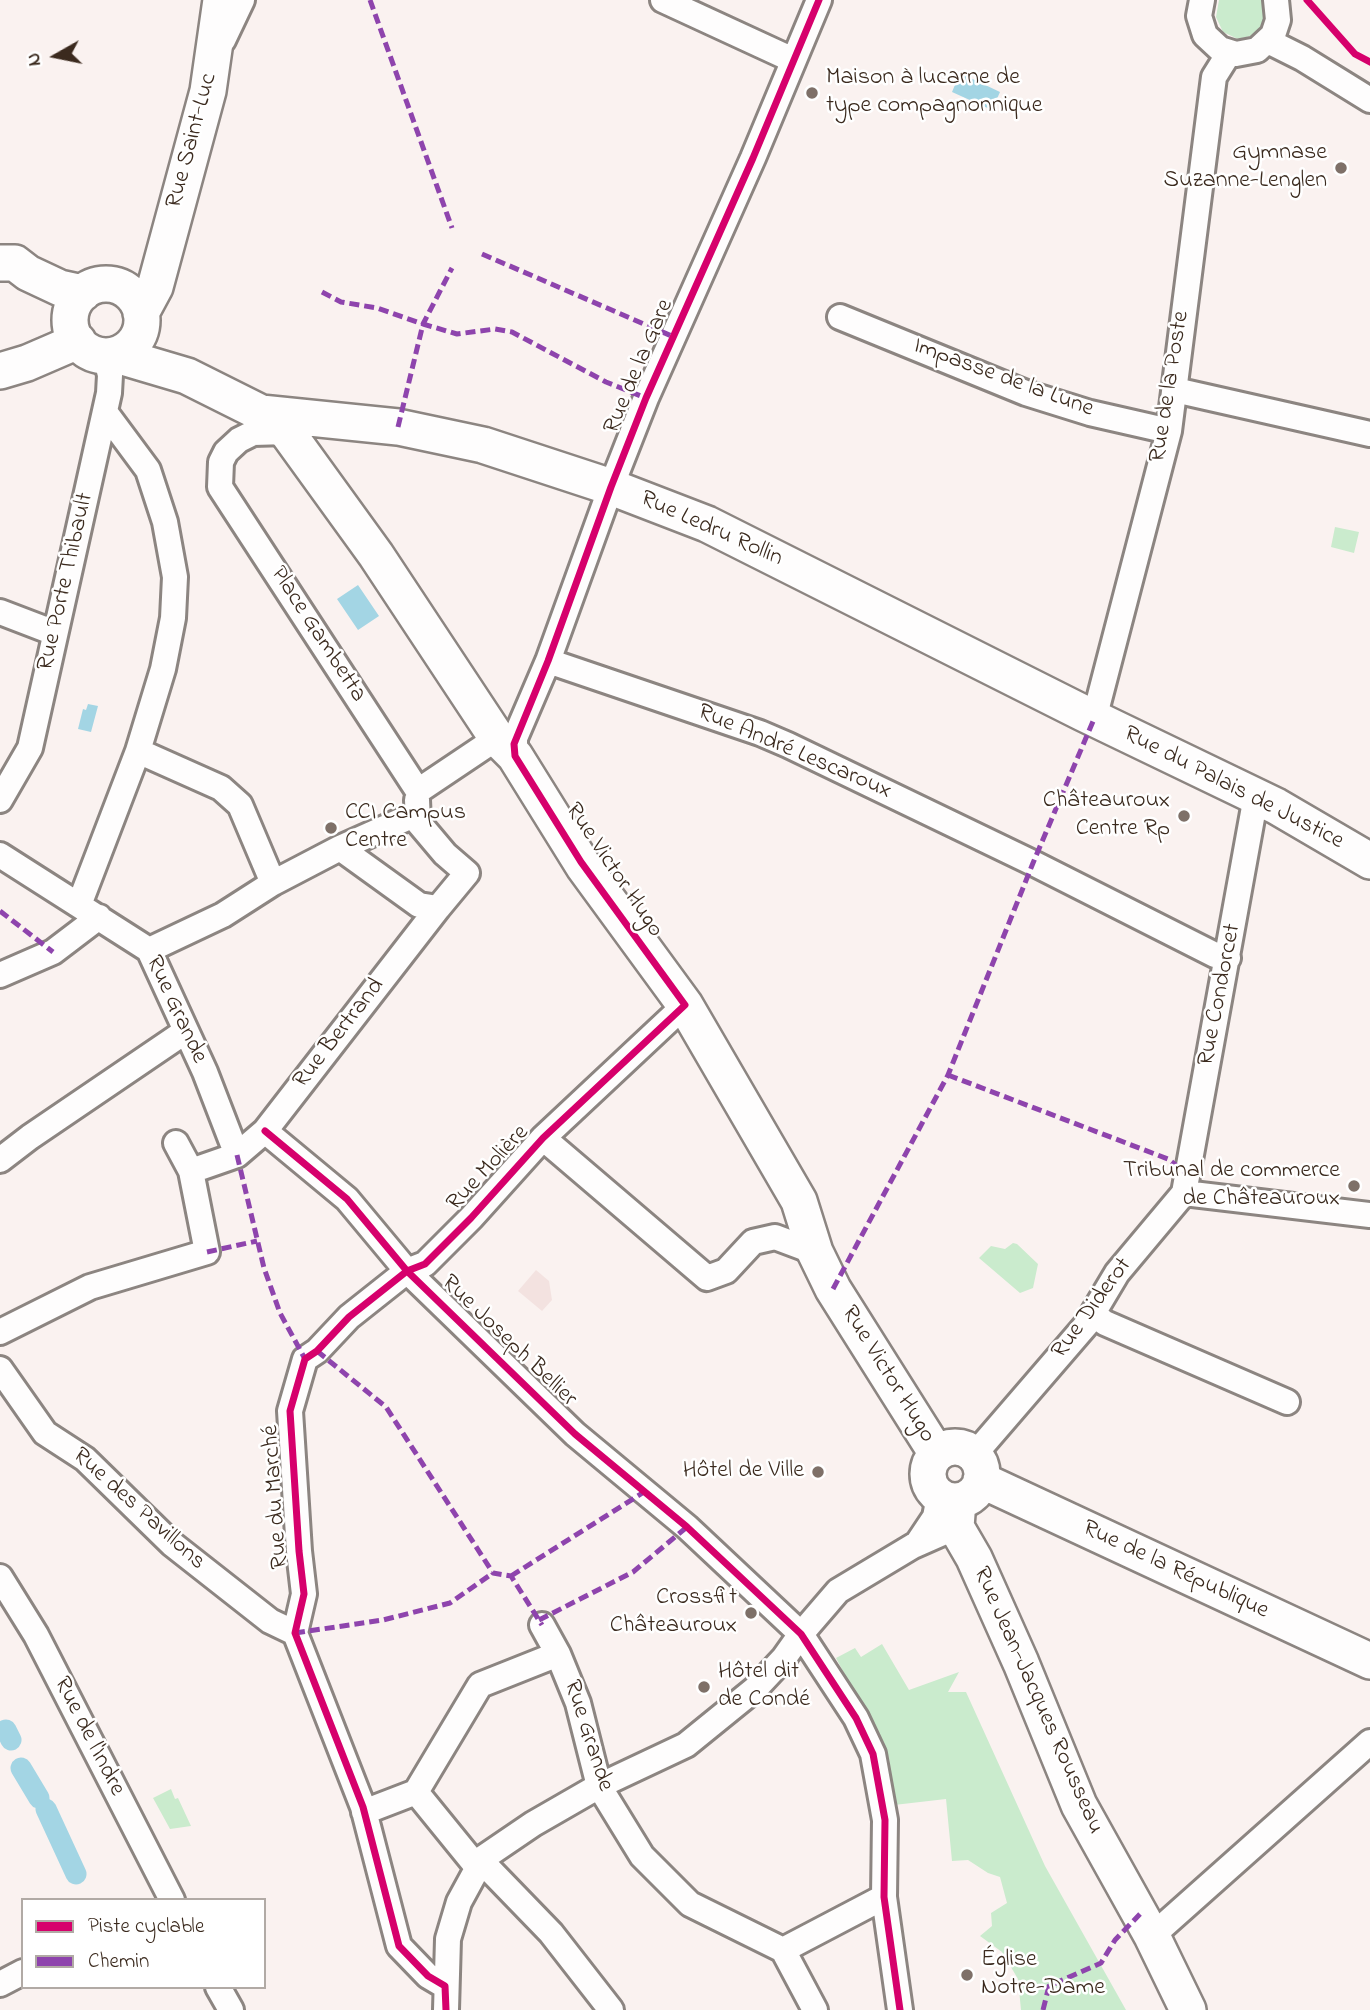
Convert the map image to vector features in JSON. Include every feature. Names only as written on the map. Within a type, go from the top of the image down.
[{"type":"main road","name":"Rue Saint-Luc","points":[[116,339],[155,287],[208,91],[221,0]]},
{"type":"main road","name":"Rue Saint-Luc","points":[[98,289],[132,269],[171,223]]},
{"type":"main road","points":[[0,264],[15,263],[60,288],[98,289],[132,295],[116,339]]},
{"type":"main road","points":[[98,289],[76,302],[71,322],[116,339],[274,422],[376,555],[506,747]]},
{"type":"main road","points":[[0,371],[116,339]]},
{"type":"main road","name":"Rue Ledru Rollin","points":[[274,422],[398,426],[483,445],[611,487],[707,524],[1094,719]]},
{"type":"main road","name":"Rue du Palais de Justice","points":[[1094,719],[1256,796],[1370,861]]},
{"type":"main road","name":"Rue Victor Hugo","points":[[506,747],[581,862],[685,1005],[799,1201],[815,1252],[833,1289],[937,1454]]},
{"type":"main road","name":"Rue Jean-Jacques Rousseau","points":[[937,1454],[929,1468],[928,1476],[933,1490],[961,1498],[974,1558],[1021,1663],[1079,1805],[1152,1936],[1188,2010]]},
{"type":"main road","name":"Rue de la République","points":[[961,1498],[1370,1661]]},
{"type":"street","name":"Rue Saint-Luc","points":[[214,59],[242,0]]},
{"type":"street","points":[[663,0],[793,60]]},
{"type":"street","name":"Rue de la Gare","points":[[506,747],[515,738],[548,661],[646,398],[753,158],[819,0]]},
{"type":"street","points":[[1194,3],[1205,35],[1212,43],[1229,53],[1250,52],[1268,41],[1278,20],[1276,0]]},
{"type":"street","points":[[1268,41],[1302,58],[1370,100]]},
{"type":"street","name":"Rue de la Poste","points":[[1094,719],[1168,430],[1214,77],[1229,53]]},
{"type":"street","name":"Impasse de la Lune","points":[[840,317],[1027,393],[1090,413],[1168,430]]},
{"type":"street","name":"Rue Porte Thibault","points":[[0,800],[30,748],[105,412],[116,339]]},
{"type":"street","points":[[1175,390],[1370,434]]},
{"type":"street","points":[[0,975],[53,952],[89,911],[163,669],[173,618],[175,578],[165,522],[148,470],[105,412]]},
{"type":"street","name":"Place Gambetta","points":[[274,422],[239,440],[226,452],[221,462],[220,487],[430,839]]},
{"type":"street","points":[[0,612],[55,633]]},
{"type":"street","name":"Rue André Lescaroux","points":[[548,661],[760,733],[831,764],[1215,955],[1228,958]]},
{"type":"street","points":[[149,950],[223,915],[274,883],[410,809],[506,747]]},
{"type":"street","points":[[138,751],[221,788],[240,805],[274,883]]},
{"type":"street","name":"Rue Condorcet","points":[[1184,1193],[1256,796]]},
{"type":"street","name":"Rue Bertrand","points":[[237,1155],[265,1131],[467,873],[430,839]]},
{"type":"street","points":[[340,848],[419,905],[438,908]]},
{"type":"street","name":"Rue Grande","points":[[0,855],[149,950],[205,1072],[237,1155]]},
{"type":"street","name":"Rue Molière","points":[[311,1355],[349,1317],[407,1271],[425,1264],[471,1218],[543,1138],[685,1005]]},
{"type":"street","points":[[0,1160],[186,1031]]},
{"type":"street","name":"Rue Joseph Bellier","points":[[265,1131],[346,1199],[407,1271],[575,1434],[687,1527],[801,1634],[856,1718],[873,1754],[885,1820],[884,1898],[900,2010]]},
{"type":"street","points":[[543,1138],[708,1278],[726,1271],[754,1242],[775,1237],[815,1252]]},
{"type":"street","points":[[0,1332],[90,1287],[207,1252],[191,1171],[176,1143]]},
{"type":"street","points":[[191,1171],[237,1155]]},
{"type":"street","points":[[1184,1193],[1370,1215]]},
{"type":"street","name":"Rue Diderot","points":[[961,1498],[1086,1325],[1117,1273],[1184,1193]]},
{"type":"street","points":[[1093,1314],[1105,1323],[1287,1402]]},
{"type":"street","name":"Rue du Marché","points":[[295,1633],[304,1594],[290,1411],[311,1355]]},
{"type":"street","name":"Rue des Pavillons","points":[[0,1369],[44,1433],[85,1459],[172,1544],[270,1621],[295,1633]]},
{"type":"street","points":[[916,1545],[935,1517],[961,1498]]},
{"type":"street","points":[[446,1998],[448,1939],[458,1902],[483,1858],[533,1824],[599,1786],[686,1745],[755,1689],[838,1591],[916,1545],[961,1498]]},
{"type":"street","name":"Rue de l'Indre","points":[[0,1577],[36,1635],[165,1897]]},
{"type":"street","name":"Rue Grande","points":[[542,1625],[558,1654],[578,1703],[599,1786],[642,1856],[690,1904],[783,1950]]},
{"type":"street","points":[[295,1633],[364,1812],[399,1946],[446,1998]]},
{"type":"street","points":[[364,1812],[416,1792],[480,1685],[558,1654]]},
{"type":"street","points":[[1152,1936],[1370,1742]]},
{"type":"street","points":[[416,1792],[477,1867],[490,1870],[551,1933],[611,2010]]},
{"type":"street","points":[[816,2010],[783,1950],[884,1898]]},
{"type":"street","points":[[0,1984],[21,1973]]},
{"type":"street","points":[[219,1989],[231,2010]]},
{"type":"shaded area","points":[[536,1270],[549,1281],[552,1300],[542,1311],[518,1291]]},
{"type":"green space","points":[[1219,0],[1262,0],[1266,14],[1261,29],[1255,35],[1238,39],[1223,32],[1216,17]]},
{"type":"green space","points":[[1335,527],[1359,532],[1354,553],[1331,547]]},
{"type":"green space","points":[[1013,1243],[1038,1264],[1033,1288],[1020,1293],[979,1258],[991,1246],[1005,1249]]},
{"type":"green space","points":[[882,1644],[909,1690],[959,1672],[948,1692],[966,1692],[1045,1866],[1126,2010],[1021,2010],[1018,1979],[1002,1952],[980,1936],[992,1926],[991,1913],[1007,1903],[1000,1877],[968,1860],[952,1861],[946,1799],[894,1805],[889,1758],[836,1658],[855,1648],[861,1657]]},
{"type":"green space","points":[[171,1789],[191,1826],[170,1829],[153,1798]]},
{"type":"water","points":[[960,73],[1000,92],[992,110],[952,92]]},
{"type":"water","points":[[358,585],[379,616],[358,630],[337,599]]},
{"type":"water","points":[[88,704],[98,706],[91,732],[78,729],[83,709],[86,710]]},
{"type":"waterway","points":[[6,1730],[11,1740]]},
{"type":"waterway","points":[[21,1768],[39,1798]]},
{"type":"waterway","points":[[46,1809],[76,1874]]},
{"type":"marked path","points":[[370,0],[452,228]]},
{"type":"marked path","points":[[482,254],[674,337]]},
{"type":"marked path","points":[[322,292],[341,302],[377,308],[423,324],[452,268]]},
{"type":"marked path","points":[[398,427],[423,324],[457,334],[495,329],[512,332],[606,382],[646,398]]},
{"type":"marked path","points":[[833,1289],[948,1075],[1094,719]]},
{"type":"marked path","points":[[0,911],[53,952]]},
{"type":"marked path","points":[[948,1075],[1168,1159],[1187,1174]]},
{"type":"marked path","points":[[237,1155],[264,1268],[280,1313],[305,1359]]},
{"type":"marked path","points":[[207,1252],[257,1241]]},
{"type":"marked path","points":[[317,1351],[386,1407],[493,1573],[511,1576],[542,1625]]},
{"type":"marked path","points":[[511,1576],[644,1492]]},
{"type":"marked path","points":[[539,1620],[633,1572],[687,1527]]},
{"type":"marked path","points":[[295,1633],[383,1620],[450,1603],[493,1573]]},
{"type":"marked path","points":[[1043,2010],[1049,1986],[1101,1963],[1115,1940],[1140,1914]]},
{"type":"cycle path","points":[[446,2010],[445,1986],[428,1976],[399,1946],[363,1807],[295,1633],[304,1594],[290,1411],[305,1359],[317,1351],[349,1317],[407,1271],[425,1264],[471,1218],[543,1138],[685,1005],[581,862],[515,756],[514,744],[548,661],[646,398],[753,158],[819,0]]},
{"type":"cycle path","points":[[1307,0],[1355,54],[1370,62]]},
{"type":"cycle path","points":[[265,1131],[347,1199],[407,1271],[575,1434],[687,1527],[801,1634],[856,1718],[873,1754],[885,1820],[884,1897],[900,2010]]},
{"type":"place","name":"Maison à lucarne de type compagnonnique","points":[[812,93]]},
{"type":"place","name":"Gymnase Suzanne-Lenglen","points":[[1341,168]]},
{"type":"place","name":"Châteauroux Centre Rp","points":[[1184,816]]},
{"type":"place","name":"CCI Campus Centre","points":[[331,828]]},
{"type":"place","name":"Tribunal de commerce de Châteauroux","points":[[1354,1186]]},
{"type":"place","name":"Hôtel de Ville","points":[[818,1472]]},
{"type":"place","name":"Crossfit Châteauroux","points":[[751,1613]]},
{"type":"place","name":"Hôtel dit de Condé","points":[[704,1687]]},
{"type":"place","name":"Église Notre-Dame","points":[[967,1975]]}]
